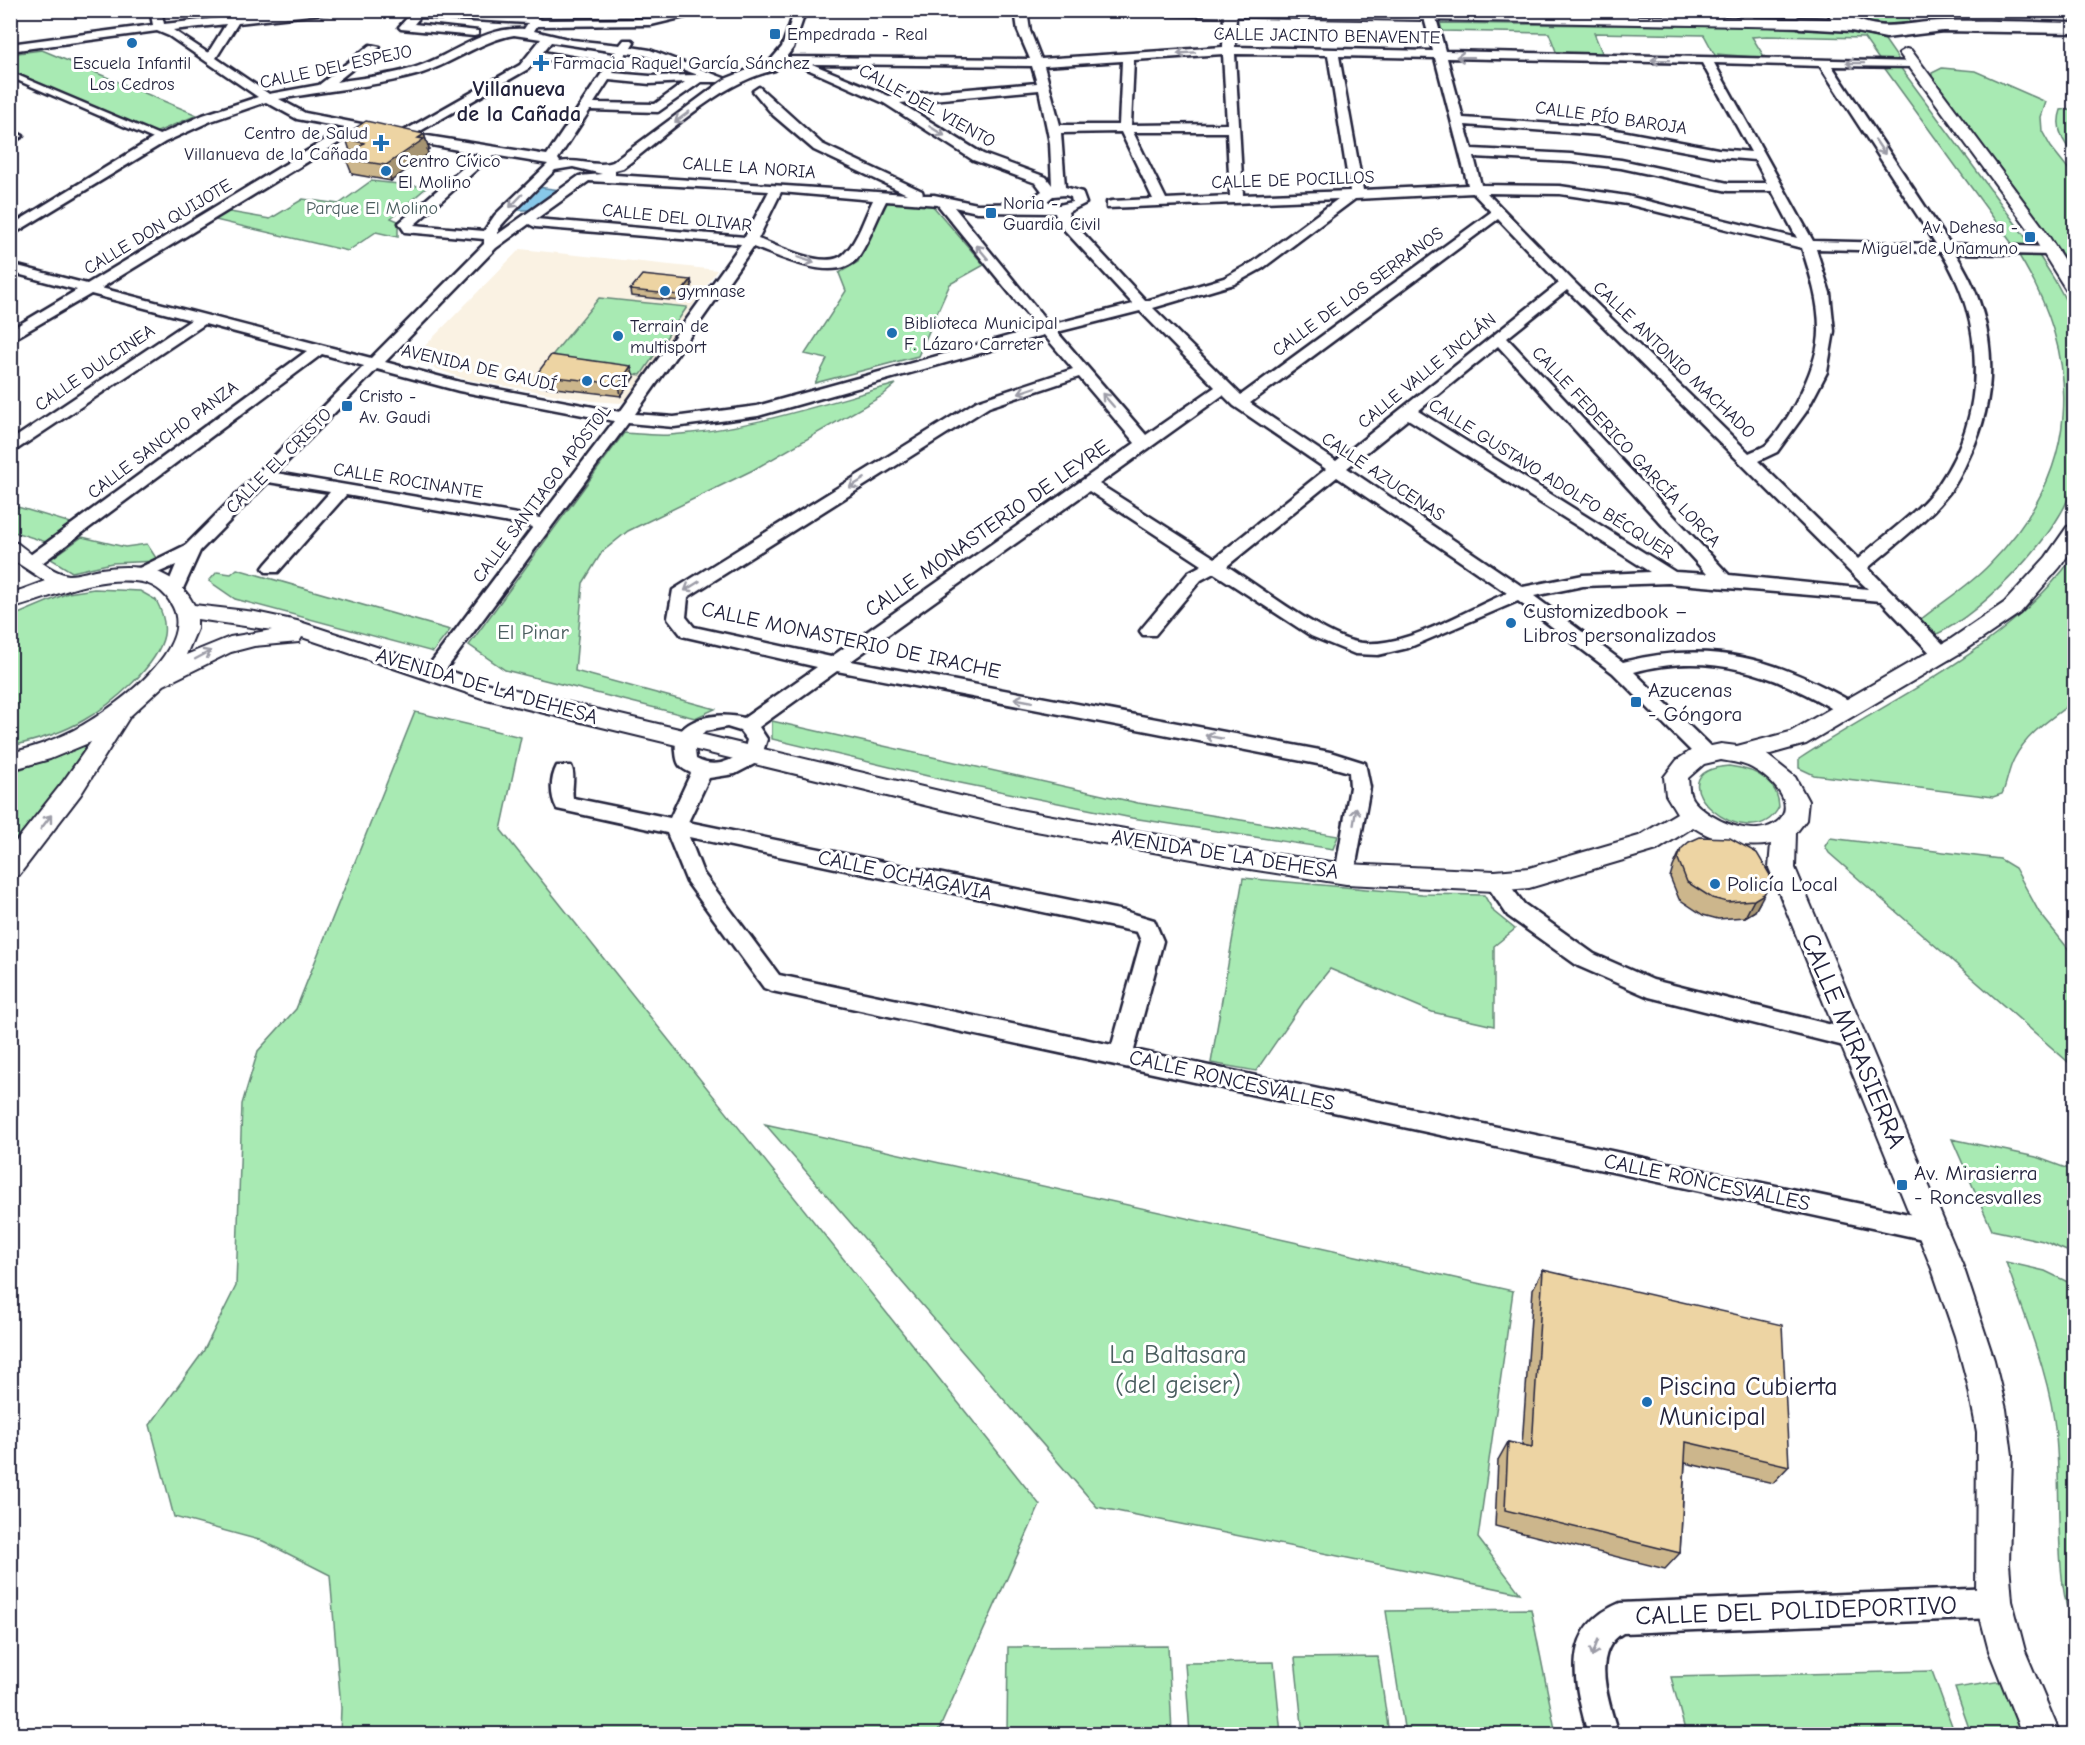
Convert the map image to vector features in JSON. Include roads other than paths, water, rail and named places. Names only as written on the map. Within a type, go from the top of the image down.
[{"type":"highway","points":[[1800,23],[1825,20],[1837,12],[1853,26]]},
{"type":"highway","points":[[1876,32],[1912,22],[1943,26],[2074,28]]},
{"type":"highway","points":[[1910,59],[1899,39],[1912,22]]},
{"type":"highway","points":[[1800,23],[1853,26],[1876,32],[1910,59]]},
{"type":"street","points":[[155,10],[159,28]]},
{"type":"street","points":[[387,10],[584,23],[651,22],[709,10]]},
{"type":"street","points":[[572,43],[594,10]]},
{"type":"street","points":[[780,61],[788,10]]},
{"type":"street","points":[[759,91],[787,48],[801,10]]},
{"type":"street","points":[[1021,10],[1021,23],[1037,63],[1052,129],[1060,176],[1054,191]]},
{"type":"street","points":[[1093,10],[1301,13],[1430,18],[1800,23]]},
{"type":"street","points":[[1742,10],[1751,23]]},
{"type":"street","points":[[10,48],[159,28],[326,11]]},
{"type":"street","points":[[1229,12],[1237,200]]},
{"type":"street","points":[[418,13],[405,27],[492,34]]},
{"type":"street","name":"CALLE ANTONIO MACHADO","points":[[1430,18],[1476,189],[1567,283],[1886,596],[1942,655]]},
{"type":"street","points":[[210,59],[236,19]]},
{"type":"street","points":[[532,21],[548,38],[662,56],[723,80],[759,91],[777,112],[813,144],[873,174],[880,180],[885,191]]},
{"type":"street","name":"CALLE DEL ESPEJO","points":[[10,232],[161,139],[207,118],[267,98],[324,86],[414,72],[474,46],[492,34],[513,32],[532,21]]},
{"type":"street","name":"CALLE EL CRISTO","points":[[491,241],[492,229],[500,218],[551,165],[621,57],[621,50],[636,33],[651,22]]},
{"type":"street","points":[[159,28],[172,34],[267,98],[301,116],[528,158],[551,165]]},
{"type":"street","points":[[401,136],[524,67],[548,38]]},
{"type":"street","points":[[324,86],[374,47]]},
{"type":"street","name":"CALLE JACINTO BENAVENTE","points":[[816,64],[1037,63],[1229,50],[1824,63],[1910,59]]},
{"type":"street","points":[[1333,53],[1354,196]]},
{"type":"street","points":[[536,54],[650,80],[723,80],[780,61]]},
{"type":"street","points":[[1128,57],[1125,128],[1161,203]]},
{"type":"street","points":[[1910,59],[2051,251],[2074,289]]},
{"type":"street","name":"CALLE DEL VIENTO","points":[[780,61],[816,64],[888,100],[978,157],[1041,180]]},
{"type":"street","points":[[1707,61],[1809,245],[1823,293],[1827,331],[1819,372],[1798,412],[1771,449],[1747,460]]},
{"type":"street","points":[[1824,63],[1948,249],[1977,306],[1980,329],[1981,398],[1970,442],[1944,489],[1857,568]]},
{"type":"street","points":[[10,74],[161,139]]},
{"type":"street","points":[[588,106],[658,108],[697,79]]},
{"type":"street","name":"CALLE EL CRISTO","points":[[139,575],[162,566],[192,549],[375,364],[491,241],[543,209],[592,174],[618,165],[723,80]]},
{"type":"street","points":[[888,100],[1043,86]]},
{"type":"street","name":"CALLE PÍO BAROJA","points":[[1456,121],[1584,128],[1648,138],[1740,157],[1760,156]]},
{"type":"street","name":"CALLE DON QUIJOTE","points":[[10,337],[355,127]]},
{"type":"street","points":[[1052,129],[1233,128]]},
{"type":"street","points":[[10,133],[17,136],[10,140]]},
{"type":"street","points":[[489,152],[406,223],[410,229],[491,241]]},
{"type":"street","points":[[1466,153],[1571,158],[1621,164],[1728,187],[1777,187]]},
{"type":"street","name":"CALLE LA NORIA","points":[[551,165],[555,178],[592,174],[852,193],[885,191]]},
{"type":"street","points":[[1041,180],[1060,176]]},
{"type":"street","points":[[1041,180],[1054,191]]},
{"type":"street","name":"CALLE SANTIAGO APÓSTOL","points":[[434,672],[624,418],[750,241],[777,188]]},
{"type":"street","name":"CALLE DE POCILLOS","points":[[885,191],[991,209],[1354,196],[1476,189],[1560,190],[1627,200],[1809,245],[2051,251]]},
{"type":"street","name":"CALLE DE POCILLOS","points":[[885,191],[942,201]]},
{"type":"street","name":"CALLE DEL OLIVAR","points":[[517,224],[536,223],[750,241],[816,264],[841,264],[852,255],[885,191]]},
{"type":"street","points":[[1054,191],[1072,192],[1081,204],[1040,202],[1042,196],[1054,191]]},
{"type":"street","name":"AVENIDA DE GAUDÍ","points":[[10,268],[459,386],[624,418],[674,422],[758,411],[1229,281],[1258,265],[1354,196]]},
{"type":"street","points":[[942,201],[1047,330],[1146,445]]},
{"type":"street","name":"CALLE AZUCENAS","points":[[1081,204],[1063,220],[1143,306],[1240,403],[1519,593],[1620,669],[1706,753]]},
{"type":"street","points":[[536,223],[543,209]]},
{"type":"street","name":"CALLE DE LOS SERRANOS","points":[[1240,403],[1498,213]]},
{"type":"street","points":[[500,218],[505,223],[517,224]]},
{"type":"street","name":"CALLE VALLE INCLÁN","points":[[1149,631],[1195,576],[1216,565],[1567,283]]},
{"type":"street","name":"CALLE DULCINEA","points":[[10,449],[202,319]]},
{"type":"street","name":"CALLE FEDERICO GARCÍA LORCA","points":[[1499,338],[1725,582]]},
{"type":"street","name":"CALLE SANCHO PANZA","points":[[32,562],[318,350]]},
{"type":"street","name":"CALLE MONASTERIO DE IRACHE","points":[[1083,371],[983,404],[679,594],[677,618],[688,632],[832,664],[1330,759],[1358,768],[1360,787],[1346,874]]},
{"type":"street","name":"CALLE MONASTERIO DE LEYRE","points":[[747,726],[832,664],[1090,485],[1223,388]]},
{"type":"street","name":"CALLE GUSTAVO ADOLFO BÉCQUER","points":[[1407,412],[1675,579]]},
{"type":"street","name":"CALLE ROCINANTE","points":[[264,476],[545,524]]},
{"type":"street","points":[[1090,485],[1317,632],[1353,648],[1377,649],[1430,634],[1519,593],[1597,578],[1725,582],[1886,596]]},
{"type":"street","points":[[272,568],[341,490]]},
{"type":"street","points":[[1739,754],[1798,738],[1942,655],[2012,608],[2052,562],[2074,531]]},
{"type":"street","points":[[10,548],[46,574],[66,581]]},
{"type":"street","name":"CALLE EL CRISTO","points":[[175,589],[192,549]]},
{"type":"street","points":[[10,602],[66,581],[139,575],[167,582],[175,589],[186,611],[184,632],[175,656],[152,684],[126,707],[89,732],[10,762]]},
{"type":"street","name":"AVENIDA DE LA DEHESA","points":[[186,611],[255,619],[434,672],[482,690],[1019,819],[1237,858],[1346,874],[1496,881],[1529,878],[1604,858],[1648,843],[1693,815]]},
{"type":"street","name":"AVENIDA DE LA DEHESA","points":[[152,684],[209,651],[237,640],[267,636],[325,638]]},
{"type":"street","points":[[1620,669],[1675,656],[1710,656],[1747,662],[1780,672],[1821,692],[1848,709]]},
{"type":"street","points":[[10,868],[72,788],[126,707]]},
{"type":"street","points":[[727,720],[747,726],[757,739],[753,756],[727,772],[702,772],[687,764],[684,740],[699,726],[727,720]]},
{"type":"street","points":[[1779,773],[1781,761],[1798,738]]},
{"type":"street","points":[[1706,753],[1739,754],[1760,761],[1779,773],[1792,788],[1798,803],[1795,818],[1784,830],[1768,836],[1749,837],[1719,830],[1693,815],[1678,796],[1676,777],[1686,762],[1706,753]]},
{"type":"street","name":"CALLE OCHAGAVIA","points":[[564,771],[561,789],[564,804],[1146,926],[1152,941],[1121,1055]]},
{"type":"street","points":[[675,828],[702,772]]},
{"type":"street","name":"CALLE RONCESVALLES","points":[[675,828],[694,876],[772,982],[1932,1230]]},
{"type":"street","name":"CALLE MIRASIERRA","points":[[1782,868],[1784,830]]},
{"type":"street","name":"CALLE MIRASIERRA","points":[[1749,837],[1782,868],[1932,1230],[1969,1329],[1984,1383],[1995,1454],[1990,1539],[1994,1603],[2006,1642],[2041,1734]]},
{"type":"street","points":[[1496,881],[1516,910],[1586,960],[1649,988],[1852,1039]]},
{"type":"street","name":"CALLE DEL POLIDEPORTIVO","points":[[1603,1734],[1590,1678],[1592,1652],[1604,1628],[1620,1618],[1994,1603]]},
{"type":"water","points":[[537,187],[561,190],[531,210],[519,210],[518,207]]},
{"type":"place","name":"Empedrada - Real","points":[[775,34]]},
{"type":"place","name":"Escuela Infantil Los Cedros","points":[[132,43]]},
{"type":"place","name":"Farmacia Raquel García Sánchez","points":[[541,63]]},
{"type":"place","name":"Centro de Salud Villanueva de la Cañada","points":[[381,143]]},
{"type":"place","name":"Centro Cívico El Molino","points":[[386,171]]},
{"type":"place","name":"Noria - Guardia Civil","points":[[991,213]]},
{"type":"place","name":"Av. Dehesa - Miguel de Unamuno","points":[[2030,237]]},
{"type":"place","name":"gymnase","points":[[665,291]]},
{"type":"place","name":"Biblioteca Municipal F. Lázaro Carreter","points":[[892,333]]},
{"type":"place","name":"Terrain de multisport","points":[[618,336]]},
{"type":"place","name":"CCI","points":[[587,381]]},
{"type":"place","name":"Cristo - Av. Gaudi","points":[[347,406]]},
{"type":"place","name":"Customizedbook – Libros personalizados","points":[[1511,623]]},
{"type":"place","name":"Azucenas - Góngora","points":[[1636,702]]},
{"type":"place","name":"Policía Local","points":[[1715,884]]},
{"type":"place","name":"Av. Mirasierra - Roncesvalles","points":[[1902,1185]]},
{"type":"place","name":"Piscina Cubierta Municipal","points":[[1647,1402]]},
{"type":"district","name":"Villanueva de la Cañada","points":[[519,102]]},
{"type":"park label","name":"Parque El Molino","points":[[372,208]]},
{"type":"park label","name":"El Pinar","points":[[533,632]]},
{"type":"park label","name":"La Baltasara (del geiser)","points":[[1178,1370]]}]
